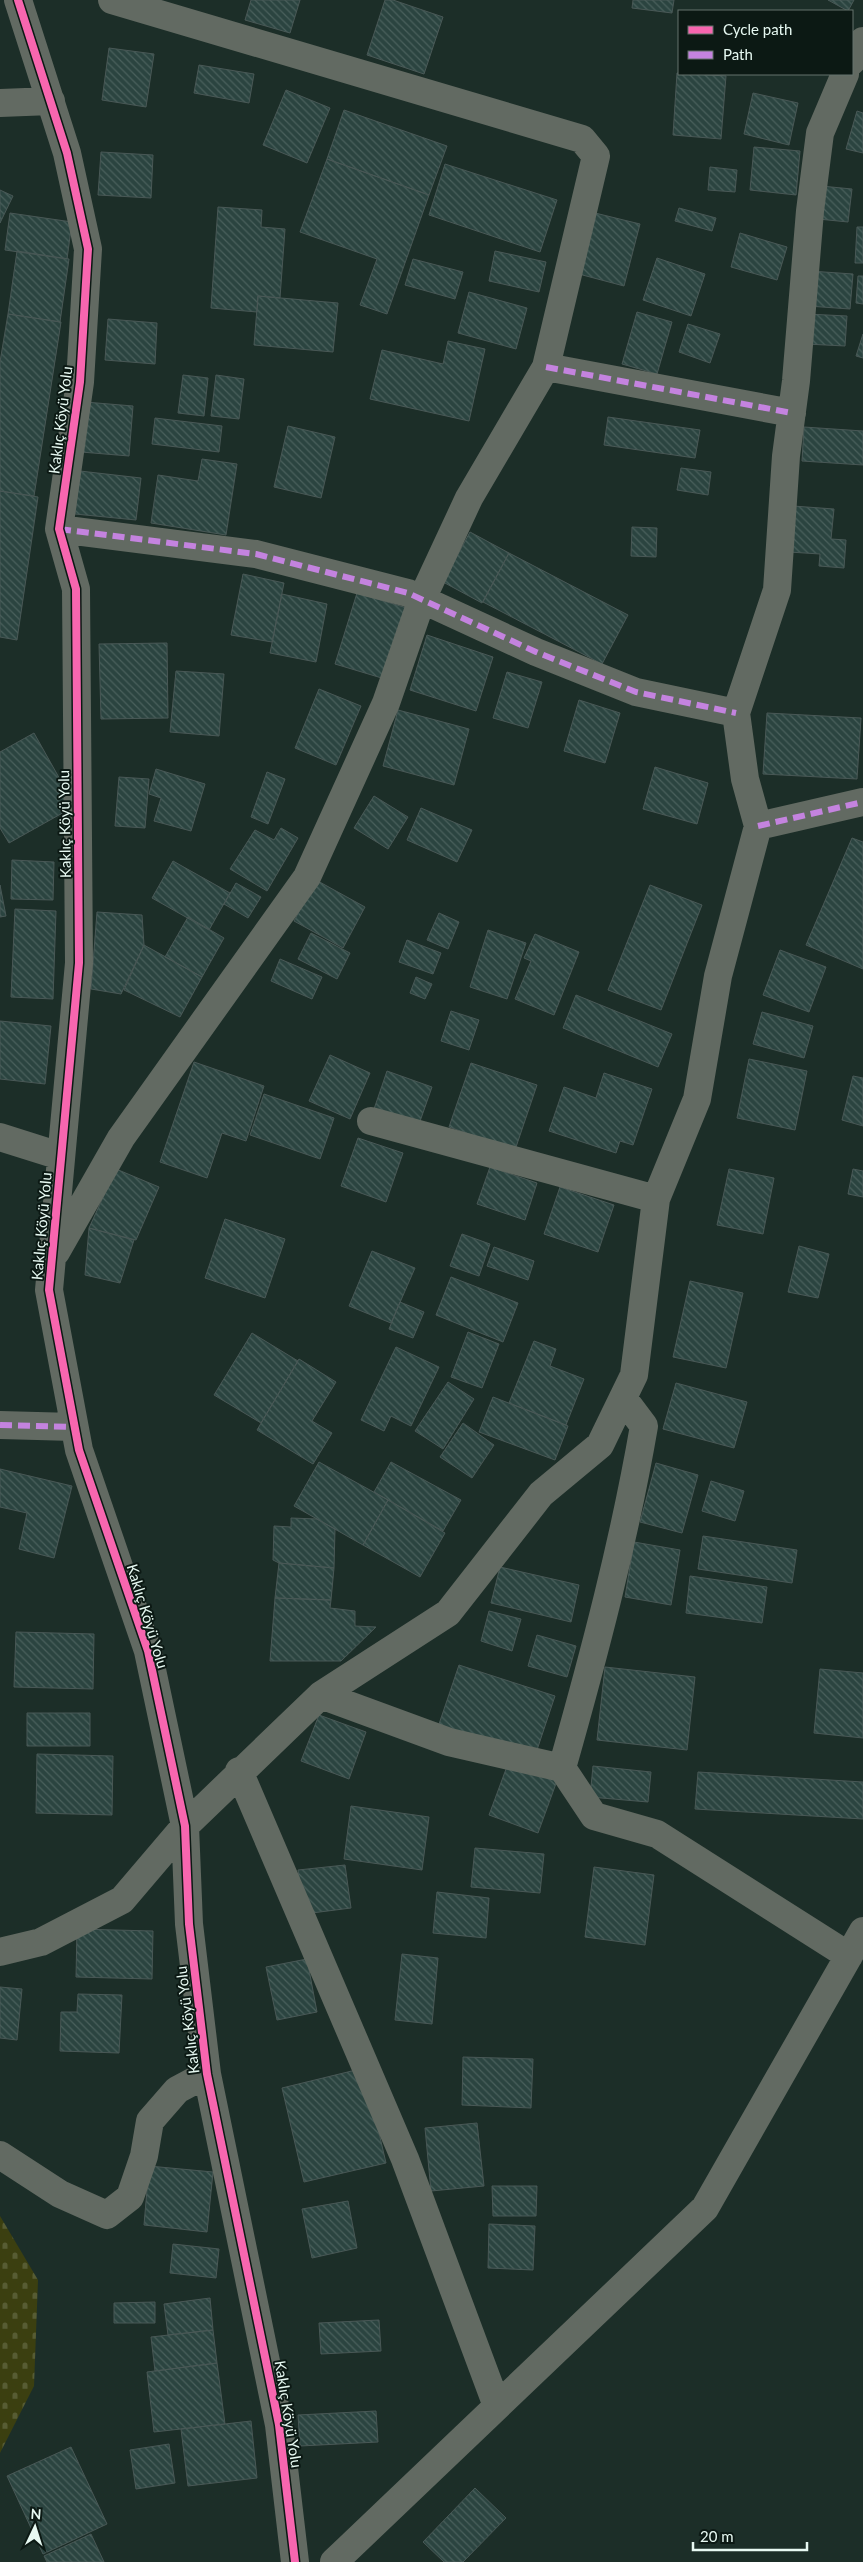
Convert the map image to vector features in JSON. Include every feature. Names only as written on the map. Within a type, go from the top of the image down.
[{"type":"street","name":"Kaklıç Köyü Yolu","points":[[18,0],[67,153],[88,249],[80,382],[59,529],[76,589],[80,963],[60,1156],[49,1290],[79,1450],[148,1651],[185,1826],[189,1924],[207,2074],[280,2425],[295,2562]]},
{"type":"street","points":[[52,1260],[121,1138],[307,877],[386,703],[422,599],[469,498],[546,367],[596,156],[582,139],[112,0]]},
{"type":"street","points":[[853,59],[863,41]]},
{"type":"street","points":[[0,1952],[41,1942],[122,1900],[185,1826],[239,1771],[321,1694],[448,1613],[541,1494],[600,1445],[634,1375],[656,1199],[697,1099],[718,976],[758,826],[745,779],[736,713],[777,590],[786,456],[792,413],[810,211],[820,133],[845,75]]},
{"type":"street","points":[[0,103],[51,102]]},
{"type":"street","points":[[546,367],[792,413]]},
{"type":"street","points":[[59,529],[256,554],[408,593],[536,652],[636,692],[736,713]]},
{"type":"street","points":[[758,826],[863,802]]},
{"type":"street","points":[[371,1122],[656,1199]]},
{"type":"street","points":[[0,1137],[60,1156]]},
{"type":"street","points":[[562,1768],[604,1617],[644,1426],[623,1398]]},
{"type":"street","points":[[0,1425],[74,1427]]},
{"type":"street","points":[[321,1694],[449,1742],[562,1768],[594,1816],[657,1834],[849,1956]]},
{"type":"street","points":[[239,1771],[405,2159],[497,2406]]},
{"type":"street","points":[[334,2562],[705,2208],[863,1931]]},
{"type":"street","points":[[0,2155],[60,2194],[107,2215],[130,2197],[144,2156],[150,2121],[177,2090],[207,2074]]},
{"type":"green space","points":[[0,2216],[38,2280],[34,2386],[0,2453]]},
{"type":"building","points":[[251,0],[300,0],[290,33],[245,20]]},
{"type":"building","points":[[385,0],[393,0],[443,17],[424,74],[367,55]]},
{"type":"building","points":[[633,0],[674,0],[672,13],[632,8]]},
{"type":"building","points":[[828,0],[854,0],[849,10]]},
{"type":"building","points":[[109,48],[154,54],[146,107],[102,100]]},
{"type":"building","points":[[199,65],[254,74],[249,103],[194,93]]},
{"type":"building","points":[[677,73],[678,75],[726,76],[721,139],[673,135]]},
{"type":"building","points":[[286,90],[330,108],[307,163],[263,145]]},
{"type":"building","points":[[753,93],[798,103],[789,145],[744,134]]},
{"type":"building","points":[[344,110],[447,146],[429,195],[327,159]]},
{"type":"building","points":[[857,111],[863,113],[863,153],[846,149]]},
{"type":"building","points":[[754,147],[800,151],[796,195],[750,190]]},
{"type":"building","points":[[101,152],[153,155],[151,198],[98,195]]},
{"type":"building","points":[[327,159],[429,195],[387,314],[360,305],[377,259],[300,232]]},
{"type":"building","points":[[445,164],[557,200],[540,252],[429,215]]},
{"type":"building","points":[[710,167],[737,170],[735,192],[708,190]]},
{"type":"building","points":[[821,186],[852,189],[848,222],[818,219]]},
{"type":"building","points":[[0,190],[13,196],[0,223]]},
{"type":"building","points":[[218,207],[262,210],[261,227],[285,229],[280,298],[258,296],[257,312],[211,308]]},
{"type":"building","points":[[679,208],[716,218],[712,231],[675,221]]},
{"type":"building","points":[[591,212],[640,224],[624,286],[575,273]]},
{"type":"building","points":[[10,213],[72,222],[67,259],[5,250]]},
{"type":"building","points":[[857,227],[863,227],[863,263],[855,263]]},
{"type":"building","points":[[740,233],[787,247],[777,280],[731,267]]},
{"type":"building","points":[[17,251],[69,259],[60,322],[8,314]]},
{"type":"building","points":[[495,251],[546,262],[539,292],[489,281]]},
{"type":"building","points":[[657,258],[705,274],[691,316],[643,300]]},
{"type":"building","points":[[413,259],[463,272],[455,299],[405,285]]},
{"type":"building","points":[[810,271],[853,274],[850,309],[808,306]]},
{"type":"building","points":[[858,276],[863,276],[863,304],[856,303]]},
{"type":"building","points":[[469,292],[527,308],[516,349],[458,333]]},
{"type":"building","points":[[258,296],[338,303],[333,352],[254,345]]},
{"type":"building","points":[[637,312],[672,322],[657,374],[622,364]]},
{"type":"building","points":[[8,314],[61,322],[34,496],[0,491],[0,362]]},
{"type":"building","points":[[807,314],[847,316],[845,346],[806,344]]},
{"type":"building","points":[[108,319],[157,323],[155,364],[105,360]]},
{"type":"building","points":[[688,324],[720,334],[710,363],[679,352]]},
{"type":"building","points":[[863,334],[863,358],[856,356]]},
{"type":"building","points":[[448,341],[485,349],[469,421],[370,399],[382,350],[443,364]]},
{"type":"building","points":[[183,375],[208,378],[204,416],[178,413]]},
{"type":"building","points":[[216,375],[244,379],[239,419],[211,416]]},
{"type":"building","points":[[85,402],[133,406],[129,456],[81,452]]},
{"type":"building","points":[[608,417],[700,430],[695,458],[604,445]]},
{"type":"building","points":[[155,418],[222,426],[219,452],[152,444]]},
{"type":"building","points":[[288,426],[335,437],[321,498],[274,487]]},
{"type":"building","points":[[804,427],[863,431],[863,465],[802,461]]},
{"type":"building","points":[[202,459],[237,464],[226,535],[151,523],[158,475],[198,481]]},
{"type":"building","points":[[681,468],[711,472],[708,495],[677,490]]},
{"type":"building","points":[[80,471],[141,478],[136,520],[75,514]]},
{"type":"building","points":[[0,491],[38,497],[17,640],[0,637]]},
{"type":"building","points":[[793,506],[834,509],[831,539],[846,540],[844,568],[819,566],[820,554],[789,552]]},
{"type":"building","points":[[632,527],[657,528],[656,557],[631,556]]},
{"type":"building","points":[[470,532],[509,553],[482,603],[443,582]]},
{"type":"building","points":[[509,553],[628,615],[602,664],[483,602]]},
{"type":"building","points":[[243,574],[284,583],[272,642],[231,635]]},
{"type":"building","points":[[357,593],[407,608],[385,679],[335,664]]},
{"type":"building","points":[[282,594],[327,604],[316,662],[270,653]]},
{"type":"building","points":[[427,635],[493,657],[476,711],[410,690]]},
{"type":"building","points":[[167,643],[168,718],[101,719],[99,644]]},
{"type":"building","points":[[176,671],[224,674],[219,736],[170,732]]},
{"type":"building","points":[[507,672],[542,682],[528,728],[493,718]]},
{"type":"building","points":[[319,689],[361,706],[336,765],[295,748]]},
{"type":"building","points":[[579,700],[620,713],[605,763],[564,751]]},
{"type":"building","points":[[398,710],[469,729],[454,785],[383,766]]},
{"type":"building","points":[[767,713],[861,718],[857,779],[763,774]]},
{"type":"building","points":[[34,733],[75,806],[9,843],[0,828],[0,752]]},
{"type":"building","points":[[655,767],[708,783],[697,824],[643,809]]},
{"type":"building","points":[[156,769],[205,784],[191,831],[154,821],[161,798],[149,794]]},
{"type":"building","points":[[267,772],[285,779],[268,824],[251,817]]},
{"type":"building","points":[[119,777],[149,779],[145,828],[115,826]]},
{"type":"building","points":[[374,796],[408,817],[388,849],[354,828]]},
{"type":"building","points":[[421,808],[472,830],[457,862],[407,840]]},
{"type":"building","points":[[281,828],[298,838],[267,891],[230,869],[255,830],[274,840]]},
{"type":"building","points":[[852,838],[863,842],[863,969],[806,945]]},
{"type":"building","points":[[12,860],[54,862],[53,900],[11,899]]},
{"type":"building","points":[[173,861],[230,893],[209,930],[152,898]]},
{"type":"building","points":[[316,880],[365,907],[343,948],[294,921]]},
{"type":"building","points":[[236,883],[261,897],[248,918],[224,904]]},
{"type":"building","points":[[0,885],[6,916],[0,917]]},
{"type":"building","points":[[650,885],[702,905],[661,1010],[608,990]]},
{"type":"building","points":[[15,909],[56,911],[53,999],[11,997]]},
{"type":"building","points":[[97,912],[142,915],[144,945],[121,994],[91,989]]},
{"type":"building","points":[[439,913],[459,922],[448,949],[427,940]]},
{"type":"building","points":[[188,917],[224,938],[202,977],[165,957]]},
{"type":"building","points":[[488,930],[526,943],[507,999],[470,987]]},
{"type":"building","points":[[311,933],[350,953],[337,979],[298,959]]},
{"type":"building","points":[[535,934],[579,952],[554,1015],[515,999],[531,961],[524,958]]},
{"type":"building","points":[[407,940],[441,953],[433,974],[399,962]]},
{"type":"building","points":[[144,945],[202,977],[180,1017],[124,990]]},
{"type":"building","points":[[780,950],[826,967],[809,1012],[763,995]]},
{"type":"building","points":[[280,959],[322,977],[312,999],[271,981]]},
{"type":"building","points":[[416,977],[432,984],[425,999],[410,993]]},
{"type":"building","points":[[576,995],[672,1034],[658,1067],[563,1028]]},
{"type":"building","points":[[451,1011],[479,1020],[469,1050],[441,1041]]},
{"type":"building","points":[[762,1012],[813,1026],[804,1058],[753,1044]]},
{"type":"building","points":[[0,1021],[51,1026],[45,1084],[0,1079]]},
{"type":"building","points":[[330,1055],[370,1073],[350,1119],[309,1101]]},
{"type":"building","points":[[749,1059],[807,1071],[795,1130],[737,1118]]},
{"type":"building","points":[[194,1062],[264,1086],[246,1141],[222,1133],[207,1178],[160,1162]]},
{"type":"building","points":[[471,1063],[537,1085],[515,1150],[449,1127]]},
{"type":"building","points":[[387,1071],[432,1087],[418,1127],[373,1112]]},
{"type":"building","points":[[604,1073],[652,1089],[633,1145],[620,1141],[616,1153],[549,1131],[564,1087],[596,1098]]},
{"type":"building","points":[[853,1076],[863,1078],[863,1126],[842,1120]]},
{"type":"building","points":[[264,1094],[334,1118],[320,1159],[250,1135]]},
{"type":"building","points":[[358,1138],[403,1153],[386,1202],[341,1186]]},
{"type":"building","points":[[490,1167],[537,1183],[525,1220],[477,1204]]},
{"type":"building","points":[[116,1169],[159,1187],[136,1240],[89,1228]]},
{"type":"building","points":[[729,1169],[774,1178],[763,1234],[717,1225]]},
{"type":"building","points":[[853,1169],[863,1171],[863,1197],[848,1194]]},
{"type":"building","points":[[560,1187],[614,1205],[598,1252],[544,1234]]},
{"type":"building","points":[[225,1219],[285,1239],[265,1298],[205,1278]]},
{"type":"building","points":[[89,1228],[134,1240],[120,1283],[85,1275]]},
{"type":"building","points":[[462,1234],[490,1244],[479,1276],[450,1266]]},
{"type":"building","points":[[799,1246],[829,1254],[818,1298],[788,1292]]},
{"type":"building","points":[[494,1247],[534,1261],[528,1280],[487,1266]]},
{"type":"building","points":[[372,1251],[415,1268],[391,1323],[349,1306]]},
{"type":"building","points":[[451,1277],[518,1303],[503,1342],[436,1315]]},
{"type":"building","points":[[690,1281],[743,1293],[726,1368],[673,1357]]},
{"type":"building","points":[[400,1302],[424,1312],[413,1338],[389,1329]]},
{"type":"building","points":[[468,1332],[499,1344],[482,1388],[451,1377]]},
{"type":"building","points":[[252,1333],[298,1361],[261,1423],[214,1395]]},
{"type":"building","points":[[534,1341],[556,1349],[550,1366],[584,1379],[566,1425],[509,1403]]},
{"type":"building","points":[[396,1347],[439,1367],[411,1426],[391,1416],[384,1431],[361,1420]]},
{"type":"building","points":[[299,1359],[336,1382],[312,1421],[332,1433],[313,1464],[257,1430]]},
{"type":"building","points":[[448,1382],[474,1399],[443,1449],[415,1431]]},
{"type":"building","points":[[676,1383],[747,1402],[734,1448],[663,1429]]},
{"type":"building","points":[[493,1397],[568,1426],[555,1460],[479,1432]]},
{"type":"building","points":[[463,1423],[494,1445],[472,1478],[440,1457]]},
{"type":"building","points":[[319,1462],[388,1500],[363,1545],[294,1506]]},
{"type":"building","points":[[391,1462],[461,1500],[443,1531],[374,1492]]},
{"type":"building","points":[[656,1463],[698,1475],[682,1533],[640,1522]]},
{"type":"building","points":[[0,1469],[72,1486],[54,1558],[19,1549],[27,1513],[0,1507]]},
{"type":"building","points":[[711,1481],[744,1491],[735,1521],[702,1511]]},
{"type":"building","points":[[388,1500],[445,1533],[420,1577],[363,1545]]},
{"type":"building","points":[[291,1518],[317,1519],[335,1529],[334,1568],[279,1563],[273,1560],[274,1526],[291,1527]]},
{"type":"building","points":[[703,1536],[797,1550],[792,1583],[698,1569]]},
{"type":"building","points":[[634,1542],[680,1550],[671,1605],[625,1597]]},
{"type":"building","points":[[279,1563],[334,1568],[331,1600],[275,1598]]},
{"type":"building","points":[[500,1567],[579,1585],[571,1622],[491,1603]]},
{"type":"building","points":[[690,1576],[767,1587],[762,1623],[686,1613]]},
{"type":"building","points":[[275,1598],[331,1600],[330,1608],[355,1611],[355,1626],[376,1627],[341,1661],[270,1661]]},
{"type":"building","points":[[489,1611],[521,1619],[512,1651],[481,1641]]},
{"type":"building","points":[[16,1632],[94,1634],[93,1689],[14,1687]]},
{"type":"building","points":[[537,1635],[576,1646],[567,1677],[528,1666]]},
{"type":"building","points":[[459,1665],[555,1696],[534,1759],[438,1727]]},
{"type":"building","points":[[605,1667],[695,1677],[687,1750],[597,1740]]},
{"type":"building","points":[[820,1669],[863,1673],[863,1738],[814,1733]]},
{"type":"building","points":[[27,1713],[90,1713],[90,1746],[27,1746]]},
{"type":"building","points":[[319,1715],[366,1732],[349,1779],[301,1761]]},
{"type":"building","points":[[37,1754],[113,1756],[112,1815],[36,1813]]},
{"type":"building","points":[[509,1761],[558,1778],[538,1833],[489,1815]]},
{"type":"building","points":[[593,1766],[651,1772],[648,1802],[590,1797]]},
{"type":"building","points":[[698,1772],[863,1782],[863,1819],[695,1809]]},
{"type":"building","points":[[351,1806],[429,1817],[422,1870],[344,1859]]},
{"type":"building","points":[[475,1848],[544,1854],[540,1893],[471,1887]]},
{"type":"building","points":[[345,1865],[351,1908],[304,1914],[298,1870]]},
{"type":"building","points":[[594,1867],[654,1875],[645,1945],[585,1937]]},
{"type":"building","points":[[437,1892],[489,1898],[486,1938],[433,1933]]},
{"type":"building","points":[[77,1929],[153,1931],[152,1979],[76,1977]]},
{"type":"building","points":[[402,1954],[438,1958],[432,2024],[395,2020]]},
{"type":"building","points":[[307,1959],[317,2012],[277,2020],[266,1967]]},
{"type":"building","points":[[0,1987],[22,1989],[17,2040],[0,2038]]},
{"type":"building","points":[[78,1994],[122,1995],[119,2053],[60,2051],[61,2012],[77,2012]]},
{"type":"building","points":[[463,2057],[533,2059],[531,2108],[462,2105]]},
{"type":"building","points":[[364,2068],[386,2163],[304,2182],[282,2088]]},
{"type":"building","points":[[477,2123],[484,2186],[431,2191],[425,2128]]},
{"type":"building","points":[[149,2166],[213,2172],[207,2232],[144,2225]]},
{"type":"building","points":[[492,2186],[537,2186],[536,2216],[493,2216]]},
{"type":"building","points":[[348,2201],[357,2248],[312,2258],[302,2209]]},
{"type":"building","points":[[489,2224],[535,2226],[533,2270],[488,2268]]},
{"type":"building","points":[[173,2244],[219,2249],[216,2278],[170,2273]]},
{"type":"building","points":[[210,2298],[213,2330],[168,2335],[164,2304]]},
{"type":"building","points":[[155,2302],[155,2323],[114,2323],[114,2303]]},
{"type":"building","points":[[379,2320],[381,2351],[321,2354],[319,2323]]},
{"type":"building","points":[[213,2330],[217,2363],[155,2371],[151,2337]]},
{"type":"building","points":[[217,2363],[225,2424],[154,2432],[147,2372]]},
{"type":"building","points":[[376,2411],[378,2442],[300,2446],[298,2415]]},
{"type":"building","points":[[251,2421],[257,2478],[188,2486],[181,2429]]},
{"type":"building","points":[[169,2444],[175,2483],[136,2489],[130,2450]]},
{"type":"building","points":[[71,2447],[107,2524],[43,2554],[7,2476]]},
{"type":"building","points":[[475,2488],[506,2518],[463,2562],[444,2562],[423,2542]]},
{"type":"building","points":[[91,2534],[104,2562],[47,2562],[44,2556]]},
{"type":"marked path","points":[[546,367],[792,413]]},
{"type":"marked path","points":[[59,529],[256,554],[408,593],[536,652],[636,692],[736,713]]},
{"type":"marked path","points":[[758,826],[863,802]]},
{"type":"marked path","points":[[0,1425],[74,1427]]},
{"type":"cycle path","points":[[18,0],[67,153],[88,249],[80,382],[59,529],[76,589],[79,963],[49,1290],[79,1450],[148,1651],[185,1826],[189,1924],[207,2074],[279,2425],[295,2562]]}]
